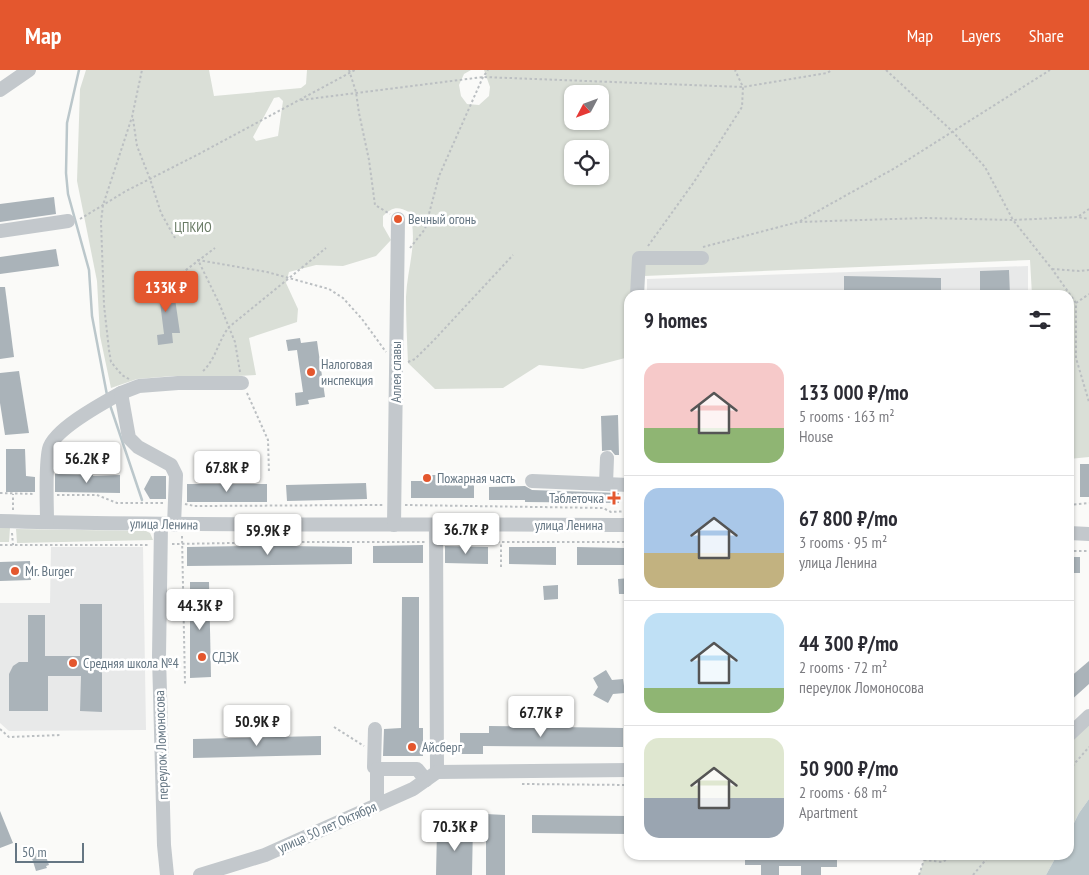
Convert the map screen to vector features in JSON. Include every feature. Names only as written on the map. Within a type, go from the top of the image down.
[{"type":"street","points":[[0,90],[29,70]]},
{"type":"street","points":[[0,231],[74,220]]},
{"type":"street","name":"Аллея славы","points":[[394,525],[398,220]]},
{"type":"street","points":[[637,290],[639,258],[701,253]]},
{"type":"street","points":[[47,522],[49,448],[56,436],[85,414],[121,393],[139,386],[242,383]]},
{"type":"street","name":"переулок Ломоносова","points":[[121,393],[129,438],[138,447],[171,464],[176,475],[173,525],[161,545],[159,656],[164,845],[167,875]]},
{"type":"street","points":[[606,484],[607,458]]},
{"type":"street","points":[[532,480],[624,485]]},
{"type":"street","name":"улица Ленина","points":[[0,520],[173,525],[624,525]]},
{"type":"street","points":[[431,776],[436,524]]},
{"type":"street","points":[[1074,533],[1089,534]]},
{"type":"street","points":[[1074,730],[1089,716]]},
{"type":"street","points":[[375,729],[374,766],[377,769],[377,805]]},
{"type":"street","points":[[377,769],[417,769],[431,776],[624,770]]},
{"type":"street","name":"улица 50 лет Октября","points":[[200,875],[265,854],[413,789],[431,776]]},
{"type":"path","points":[[139,386],[122,374],[111,362],[104,305],[101,230],[103,205],[132,117],[142,70]]},
{"type":"path","points":[[349,70],[356,92],[376,205],[398,220]]},
{"type":"path","points":[[74,220],[355,70]]},
{"type":"path","points":[[410,248],[425,229],[439,176],[488,70]]},
{"type":"path","points":[[639,258],[694,182],[742,107],[743,87],[735,70]]},
{"type":"path","points":[[301,100],[484,77],[743,87],[832,70]]},
{"type":"path","points":[[886,70],[952,131],[985,167],[1013,220],[1052,268],[1067,290]]},
{"type":"path","points":[[701,253],[798,222],[895,168],[1050,70]]},
{"type":"path","points":[[132,117],[137,146],[161,213],[175,238]]},
{"type":"path","points":[[1078,217],[1089,209]]},
{"type":"path","points":[[798,222],[925,218],[1013,220],[1078,217],[1089,219]]},
{"type":"path","points":[[177,282],[182,273],[215,248]]},
{"type":"path","points":[[191,383],[208,367],[217,351],[222,336],[229,328],[287,278],[326,248]]},
{"type":"path","points":[[198,260],[267,272],[329,289],[343,298],[362,319],[388,355],[396,362],[404,364],[415,359],[477,296],[513,255]]},
{"type":"path","points":[[198,260],[235,342],[242,383],[268,440],[269,473]]},
{"type":"path","points":[[1052,268],[1079,271],[1089,270]]},
{"type":"path","points":[[1076,303],[1089,294]]},
{"type":"path","points":[[1074,300],[1076,303],[1076,358],[1089,402]]},
{"type":"path","points":[[0,493],[97,495],[117,503],[175,502]]},
{"type":"path","points":[[1074,505],[1089,504]]},
{"type":"path","points":[[173,525],[182,543],[185,684]]},
{"type":"path","points":[[501,542],[501,568]]},
{"type":"path","points":[[0,545],[624,542]]},
{"type":"path","points":[[1074,551],[1089,552]]},
{"type":"path","points":[[334,727],[374,752]]},
{"type":"path","points":[[0,729],[9,737],[61,735]]},
{"type":"path","points":[[1074,764],[1089,747]]},
{"type":"path","points":[[522,784],[624,785]]},
{"type":"path","points":[[919,875],[924,860],[942,862],[946,860]]},
{"type":"path","points":[[973,875],[986,860]]},
{"type":"shaded area","points":[[1028,266],[1028,290],[647,290],[647,279]]},
{"type":"shaded area","name":"Средняя школа №4","points":[[51,547],[143,547],[146,730],[9,731],[0,723],[0,603],[50,603]]},
{"type":"shaded area","points":[[1089,799],[1089,875],[1046,875],[1054,860],[1074,860],[1074,823]]},
{"type":"green space","name":"ЦПКИО","points":[[86,70],[209,70],[214,96],[301,88],[306,84],[307,70],[471,70],[464,74],[459,85],[461,96],[467,104],[479,105],[489,96],[490,87],[484,70],[1089,70],[1089,457],[1074,458],[1074,290],[1032,290],[1030,260],[644,276],[643,290],[624,290],[624,358],[583,369],[539,365],[503,388],[435,389],[408,363],[406,297],[413,233],[409,212],[402,209],[392,209],[383,216],[383,226],[391,240],[376,256],[343,266],[316,265],[289,272],[286,283],[298,309],[297,322],[249,338],[256,375],[220,377],[173,376],[137,379],[111,388],[100,336],[97,281],[77,181],[80,89]],"holes":[[[279,97],[283,101],[278,136],[256,141],[253,137],[274,98]]]},
{"type":"green space","points":[[0,528],[10,528],[9,542],[0,542]]},
{"type":"green space","points":[[16,529],[146,531],[150,533],[153,540],[17,543]]},
{"type":"green space","points":[[1089,724],[1089,799],[1074,823],[1074,738]]},
{"type":"green space","points":[[924,860],[1054,860],[1046,875],[919,875]]},
{"type":"building","points":[[54,197],[56,214],[0,222],[0,204]]},
{"type":"building","points":[[56,249],[59,266],[0,274],[0,257]]},
{"type":"building","points":[[1009,270],[1010,290],[980,290],[980,271]]},
{"type":"building","points":[[844,276],[941,278],[941,290],[844,290]]},
{"type":"building","points":[[166,282],[167,293],[174,292],[180,333],[172,333],[173,343],[158,345],[157,335],[164,334],[159,294],[151,296],[149,284]]},
{"type":"building","points":[[0,287],[5,287],[14,357],[0,359]]},
{"type":"building","name":"Налоговая инспекция","points":[[300,338],[301,343],[317,341],[325,397],[308,400],[309,404],[296,406],[295,393],[303,392],[297,350],[288,351],[286,340]]},
{"type":"building","points":[[19,371],[29,433],[5,435],[0,403],[0,373]]},
{"type":"building","points":[[618,415],[619,455],[615,455],[611,450],[602,451],[601,416]]},
{"type":"building","points":[[6,449],[25,449],[26,476],[35,477],[35,492],[6,492]]},
{"type":"building","points":[[1080,464],[1089,464],[1089,497],[1080,497]]},
{"type":"building","points":[[55,474],[120,475],[120,493],[55,492]]},
{"type":"building","points":[[430,475],[474,475],[474,498],[411,498],[411,481],[430,481]]},
{"type":"building","points":[[151,476],[166,476],[166,499],[150,499],[144,489]]},
{"type":"building","points":[[366,483],[367,499],[287,501],[286,485]]},
{"type":"building","points":[[187,484],[267,484],[267,502],[187,502]]},
{"type":"building","points":[[525,486],[532,490],[619,493],[619,503],[489,500],[489,487]]},
{"type":"building","points":[[291,545],[352,547],[352,564],[187,566],[187,547]]},
{"type":"building","points":[[423,545],[423,563],[373,563],[373,546]]},
{"type":"building","points":[[445,546],[488,547],[488,564],[445,563]]},
{"type":"building","points":[[509,547],[556,547],[556,565],[509,564]]},
{"type":"building","points":[[577,547],[624,548],[624,565],[577,565]]},
{"type":"building","points":[[1074,557],[1080,557],[1080,573],[1074,573]]},
{"type":"building","name":"Mr. Burger","points":[[30,561],[31,580],[0,581],[0,562]]},
{"type":"building","points":[[624,578],[624,594],[619,594],[618,579]]},
{"type":"building","points":[[190,582],[209,582],[211,677],[190,678]]},
{"type":"building","points":[[558,585],[558,599],[544,600],[543,586]]},
{"type":"building","points":[[402,597],[419,597],[419,728],[423,728],[423,756],[383,756],[384,729],[401,728]]},
{"type":"building","points":[[80,604],[102,604],[102,712],[80,711],[81,676],[48,676],[48,711],[9,711],[9,674],[13,666],[19,662],[28,662],[28,615],[45,615],[45,656],[80,656]]},
{"type":"building","points":[[1089,661],[1089,684],[1074,698],[1074,674]]},
{"type":"building","points":[[606,670],[612,680],[623,679],[624,693],[613,694],[608,703],[593,695],[598,687],[593,678]]},
{"type":"building","points":[[489,726],[623,728],[623,747],[483,746],[483,754],[460,754],[460,733],[489,733]]},
{"type":"building","points":[[321,736],[321,755],[193,758],[193,739]]},
{"type":"building","points":[[0,811],[13,843],[0,848]]},
{"type":"building","points":[[486,814],[505,815],[505,875],[486,875]]},
{"type":"building","points":[[532,815],[624,816],[624,834],[532,833]]},
{"type":"building","points":[[465,824],[473,824],[472,875],[436,875],[437,830],[464,831]]},
{"type":"building","points":[[40,852],[41,855],[45,854],[49,865],[46,866],[47,868],[36,871],[31,855]]},
{"type":"building","points":[[745,860],[837,860],[837,867],[821,867],[821,875],[801,875],[801,866],[779,866],[779,875],[761,875],[761,865],[745,865]]},
{"type":"waterway","points":[[79,70],[67,123],[66,173],[68,194],[89,270],[92,316],[107,395]]},
{"type":"waterway","points":[[110,405],[142,500]]},
{"type":"place","name":"Вечный огонь","points":[[398,219]]},
{"type":"place","name":"Налоговая инспекция","points":[[311,372]]},
{"type":"place","name":"Пожарная часть","points":[[427,478]]},
{"type":"place","name":"Таблеточка","points":[[614,498]]},
{"type":"place","name":"Mr. Burger","points":[[15,571]]},
{"type":"place","name":"СДЭК","points":[[202,657]]},
{"type":"place","name":"Средняя школа №4","points":[[73,663]]},
{"type":"place","name":"Айсберг","points":[[412,747]]}]
